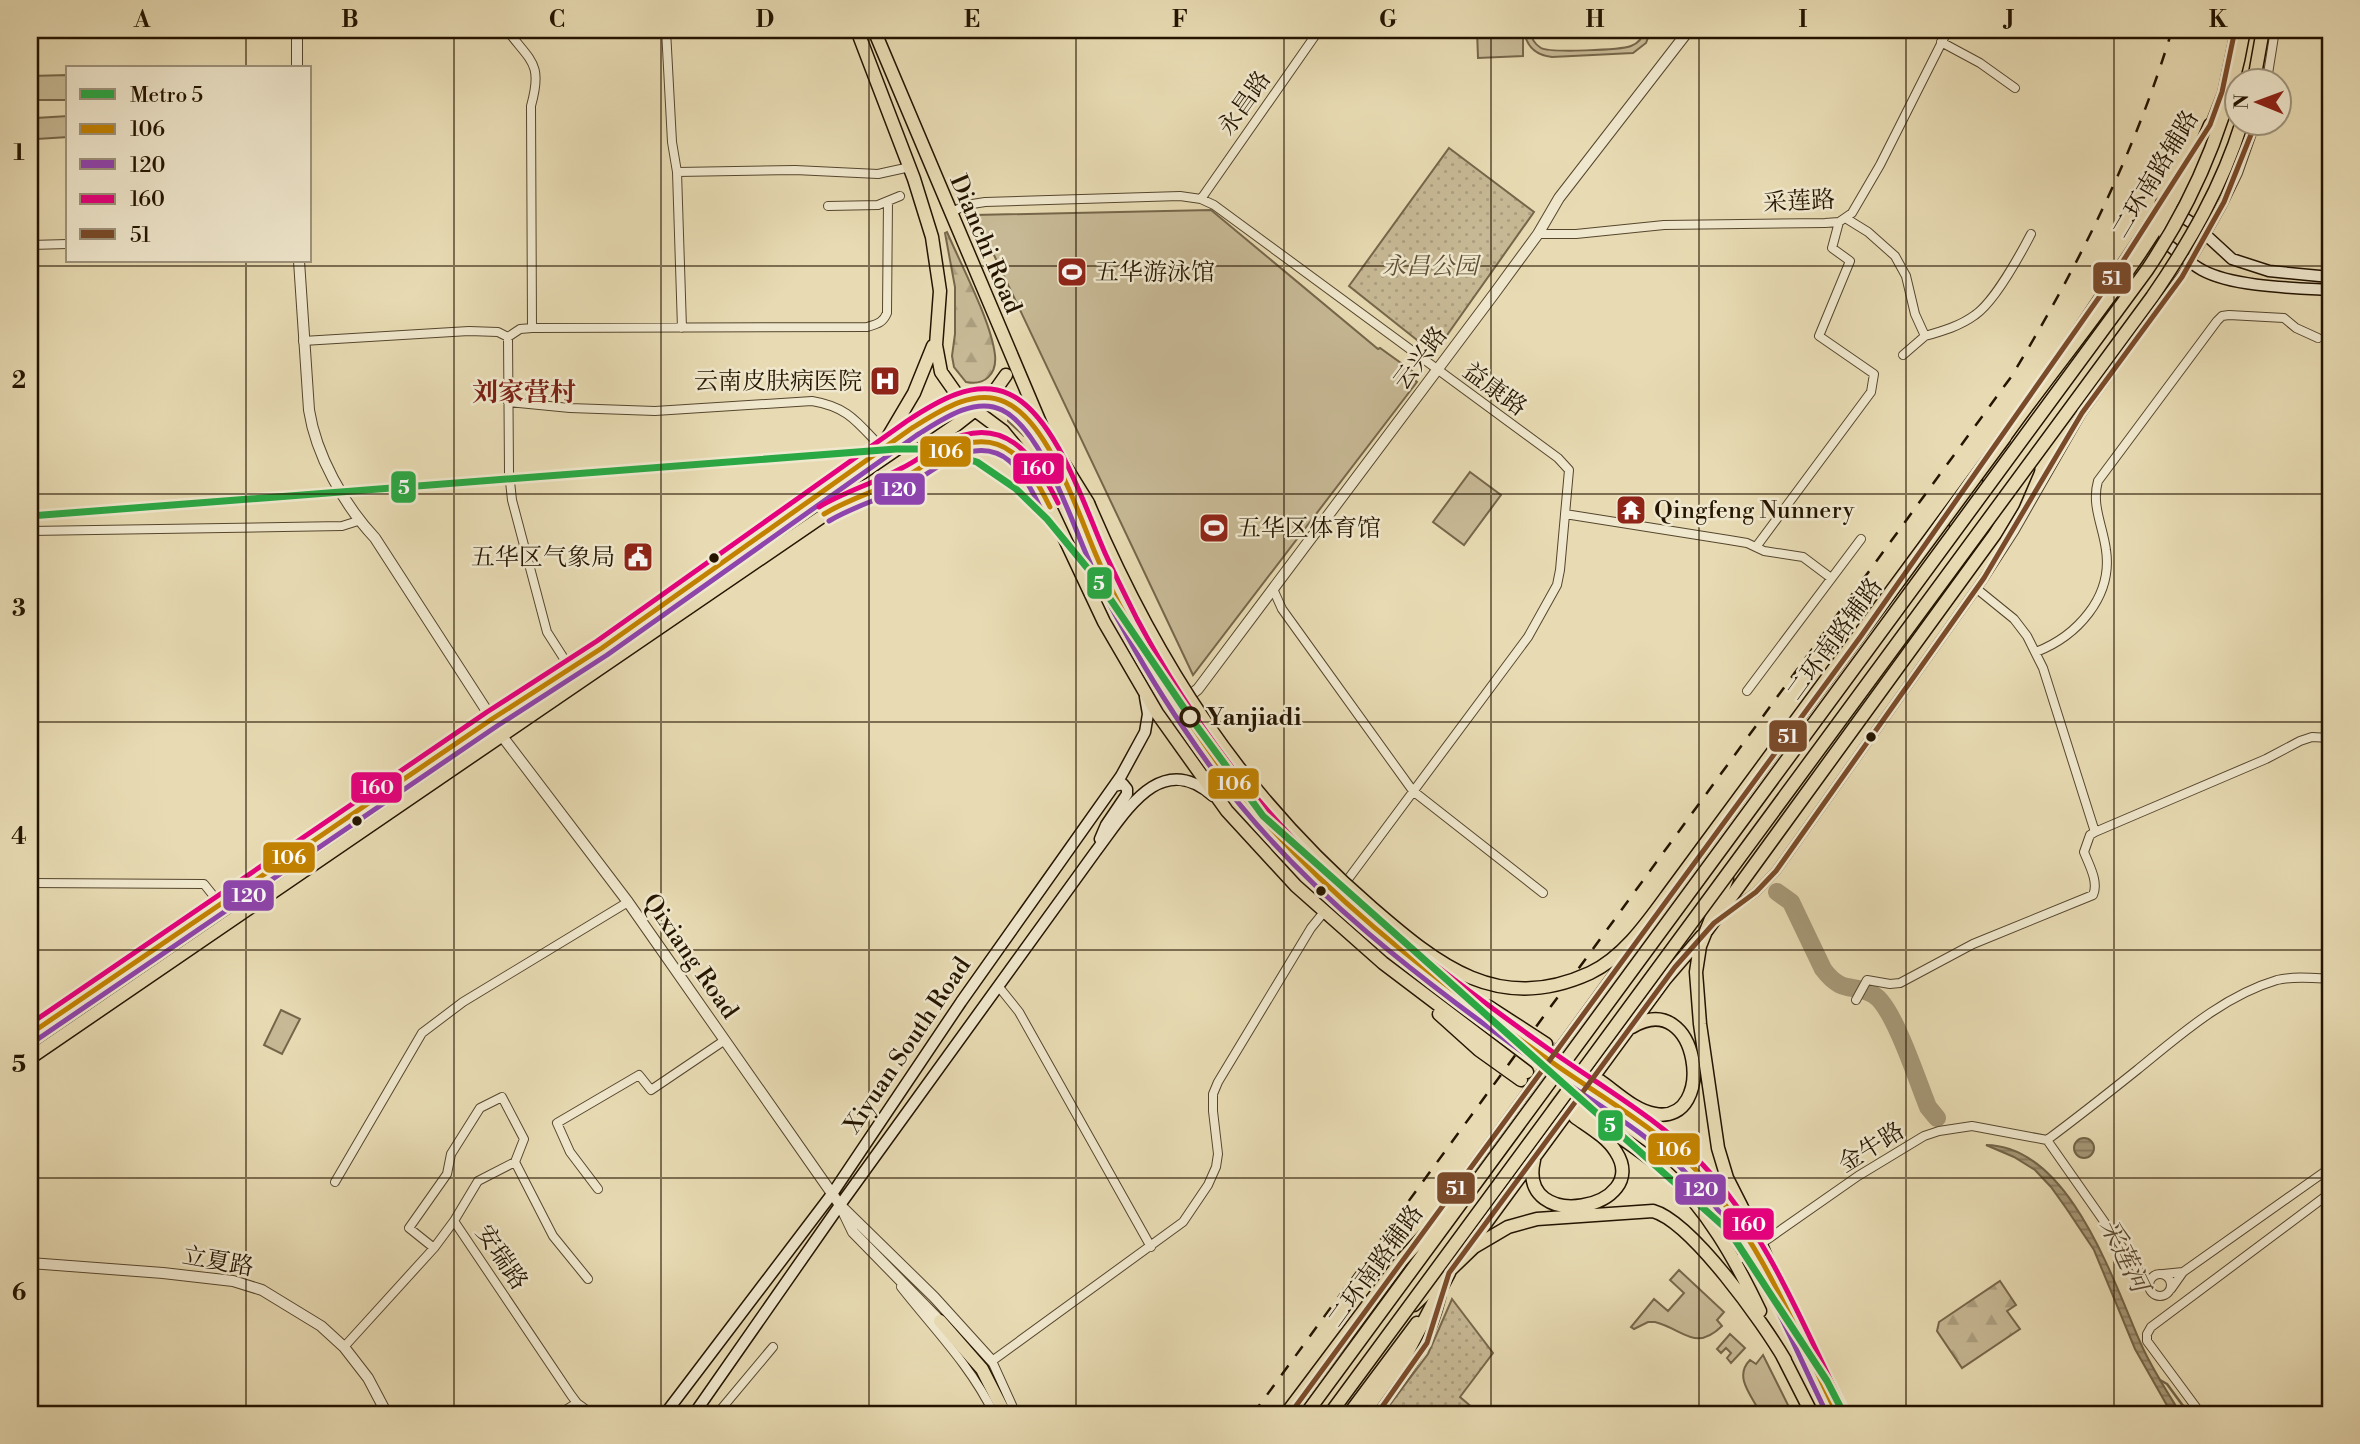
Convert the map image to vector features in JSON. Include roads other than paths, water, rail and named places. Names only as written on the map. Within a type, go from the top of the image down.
[{"type":"main road","name":"Dianchi Road","points":[[857,30],[910,167],[937,259],[940,291],[936,354],[944,380],[962,402],[1008,435],[1031,470],[1091,597],[1139,685],[1187,758],[1227,811],[1283,874],[1399,975],[1465,1038],[1524,1076]]},
{"type":"main road","name":"Dianchi Road","points":[[874,30],[1005,342],[1034,421]]},
{"type":"main road","points":[[1328,1414],[2178,253],[2176,213],[2206,171],[2223,129],[2236,82],[2245,30]]},
{"type":"main road","points":[[1307,1414],[2142,278],[2184,211],[2204,170],[2223,121],[2245,30]]},
{"type":"main road","points":[[2255,66],[2262,30]]},
{"type":"main road","points":[[1307,1414],[1996,482],[2167,244],[2189,172],[2210,125]]},
{"type":"main road","points":[[30,1034],[570,668],[921,422],[962,402],[990,398],[1013,407],[1034,421],[1066,461],[1126,589],[1160,652],[1203,720],[1263,800],[1334,874],[1420,947],[1460,974],[1485,983],[1509,987],[1544,986],[1582,976],[1603,966],[1630,941],[1667,896],[2005,437],[2158,224],[2176,213],[2222,170],[2235,136]]},
{"type":"main road","points":[[1328,1414],[2152,297],[2183,250],[2218,185],[2236,136]]},
{"type":"main road","points":[[2176,213],[2207,235],[2232,259],[2244,264],[2269,271],[2330,276]]},
{"type":"main road","points":[[2167,244],[2190,262],[2221,277],[2330,290]]},
{"type":"main road","points":[[871,458],[897,423],[920,381],[939,323]]},
{"type":"main road","name":"Dianchi Road","points":[[1005,342],[1009,361],[1006,375]]},
{"type":"main road","points":[[944,380],[961,393],[981,395],[999,386],[1006,375]]},
{"type":"main road","points":[[30,1058],[974,412],[990,398],[1006,375]]},
{"type":"main road","points":[[1034,421],[1132,628],[1178,705],[1226,774],[1259,815],[1337,894],[1413,957],[1543,1049]]},
{"type":"main road","points":[[1932,564],[1960,517],[1979,477],[2005,437]]},
{"type":"main road","points":[[833,508],[900,479],[950,450],[977,440],[992,440],[1012,451],[1042,490]]},
{"type":"main road","points":[[1363,1414],[1449,1273],[1665,979],[1707,930],[1995,534],[2009,513],[2030,466],[2042,447]]},
{"type":"main road","points":[[1031,470],[1030,462],[1036,453],[1049,449]]},
{"type":"main road","points":[[1049,449],[1069,471],[1088,503]]},
{"type":"main road","points":[[1893,589],[2010,458]]},
{"type":"main road","name":"Xiyuan South Road","points":[[665,1414],[832,1194],[961,1002],[1114,786],[1136,752],[1147,726],[1147,709],[1139,685]]},
{"type":"main road","name":"Xiyuan South Road","points":[[694,1414],[840,1205],[1096,851],[1136,800],[1163,781],[1177,779],[1196,784],[1227,811]]},
{"type":"main road","points":[[1096,851],[1106,825],[1127,794],[1123,784],[1114,786]]},
{"type":"main road","points":[[1742,848],[1699,954],[1697,992],[1718,1149],[1727,1178],[1752,1227],[1755,1246]]},
{"type":"main road","points":[[1629,1029],[1645,1021],[1657,1020],[1673,1027],[1682,1035],[1693,1059],[1693,1080],[1687,1098],[1671,1113],[1655,1114],[1596,1086],[1688,1162],[1755,1246],[1837,1414]]},
{"type":"main road","points":[[1535,1157],[1532,1174],[1535,1185],[1541,1194],[1554,1203],[1583,1207],[1609,1194],[1620,1177],[1620,1158],[1605,1139],[1577,1113],[1641,1152],[1672,1178],[1699,1208],[1722,1240],[1812,1414]]},
{"type":"main road","points":[[1288,1414],[1401,1261],[1480,1177]]},
{"type":"main road","points":[[1375,1347],[1467,1253],[1487,1237],[1522,1222],[1643,1210],[1657,1212],[1679,1226],[1723,1273],[1785,1360]]},
{"type":"main road","points":[[1722,1240],[1735,1248],[1755,1246]]},
{"type":"main road","points":[[940,1321],[982,1369],[1005,1414]]},
{"type":"main road","points":[[1349,1414],[1397,1358]]},
{"type":"street","points":[[297,30],[297,66]]},
{"type":"street","points":[[507,30],[534,63],[537,71],[531,106],[532,328]]},
{"type":"street","points":[[666,30],[672,142],[677,172],[682,328]]},
{"type":"street","name":"永昌路","points":[[1201,199],[1319,30]]},
{"type":"street","name":"云兴路","points":[[1178,705],[1198,689],[1538,234],[1559,198],[1689,30]]},
{"type":"street","name":"采莲路","points":[[1538,234],[1664,225],[1843,220],[1853,213],[1880,165],[1948,30]]},
{"type":"street","name":"二环南路辅路","points":[[2210,125],[2222,92],[2235,30]]},
{"type":"street","points":[[2269,66],[2275,30]]},
{"type":"street","points":[[1941,42],[1980,63],[2015,89]]},
{"type":"street","points":[[1707,930],[1756,892],[1776,871],[1977,589],[2015,530],[2082,413],[2148,324],[2207,235],[2238,173],[2251,136]]},
{"type":"street","points":[[677,172],[795,170],[878,174],[910,167]]},
{"type":"street","points":[[828,206],[878,205],[900,196]]},
{"type":"street","name":"益康路","points":[[950,213],[966,205],[985,202],[1180,196],[1201,199],[1214,205],[1565,464],[1569,470],[1557,585],[1528,637],[1337,894]]},
{"type":"street","points":[[508,338],[520,329],[532,328],[867,327],[884,320],[887,313],[888,201]]},
{"type":"street","name":"二环南路辅路","points":[[1288,1414],[1867,627],[2067,344],[2176,213]]},
{"type":"street","points":[[1756,547],[1871,392],[1874,374],[1819,336],[1850,261],[1832,248],[1843,220],[1868,232],[1895,256],[1906,276],[1915,314],[1925,336]]},
{"type":"street","points":[[1903,355],[1925,336],[1958,326],[1979,314],[2031,234]]},
{"type":"street","points":[[30,245],[66,244]]},
{"type":"street","points":[[299,262],[303,341],[313,433],[319,450],[358,521],[374,538],[492,719]]},
{"type":"street","points":[[2036,652],[2067,636],[2080,625],[2096,601],[2106,574],[2107,561],[2095,502],[2098,481],[2217,321],[2222,316],[2229,315],[2284,317],[2296,328],[2318,338]]},
{"type":"street","points":[[303,341],[470,331],[498,332],[508,338]]},
{"type":"street","points":[[508,338],[509,472],[512,500],[547,632],[570,668]]},
{"type":"street","points":[[508,402],[655,411],[812,401],[832,404],[842,409],[881,447]]},
{"type":"street","points":[[1565,514],[1729,540],[1803,557],[1831,578]]},
{"type":"street","points":[[30,531],[342,526],[358,521]]},
{"type":"street","points":[[1747,691],[1861,538]]},
{"type":"street","points":[[1273,589],[1282,609],[1413,791],[1543,893]]},
{"type":"street","points":[[1977,589],[2014,619],[2036,652],[2095,832]]},
{"type":"street","name":"Qixiang Road","points":[[502,736],[628,902],[840,1205],[934,1297],[992,1361],[1016,1414]]},
{"type":"street","points":[[1856,1000],[1867,981],[1900,983],[1973,944],[2093,895],[2096,890],[2095,883],[2084,852],[2090,835],[2095,832],[2266,760],[2300,741],[2312,737],[2330,738]]},
{"type":"street","points":[[30,883],[204,884],[220,904]]},
{"type":"street","points":[[335,1182],[422,1033],[463,1002],[628,902]]},
{"type":"street","points":[[992,1361],[1182,1222],[1208,1185],[1216,1167],[1218,1154],[1213,1094],[1218,1082],[1311,928],[1324,912]]},
{"type":"street","points":[[2330,979],[2279,980],[2255,988],[2221,1006],[2184,1032],[2048,1140],[2154,1294],[2166,1293],[2183,1272],[2330,1168]]},
{"type":"street","points":[[999,988],[1019,1012],[1151,1247]]},
{"type":"street","points":[[598,1189],[570,1152],[557,1123],[639,1074],[651,1090],[725,1040]]},
{"type":"street","points":[[434,1248],[409,1228],[447,1174],[451,1154],[480,1108],[502,1097],[524,1139],[515,1162],[478,1181],[454,1221]]},
{"type":"street","name":"金牛路","points":[[1735,1262],[1858,1176],[1924,1136],[1972,1126],[2048,1140]]},
{"type":"street","points":[[515,1162],[553,1236],[588,1279]]},
{"type":"street","points":[[2201,1414],[2147,1341],[2151,1327],[2330,1193]]},
{"type":"street","name":"Qixiang Road","points":[[840,1205],[853,1232],[940,1321]]},
{"type":"street","name":"安瑞路","points":[[344,1347],[434,1248],[454,1221],[577,1403],[592,1414]]},
{"type":"street","name":"Qixiang Road","points":[[883,1262],[932,1327],[966,1365],[993,1414]]},
{"type":"street","name":"立夏路","points":[[30,1263],[163,1273],[248,1284],[295,1308],[321,1326],[344,1347],[368,1378],[387,1414]]},
{"type":"street","points":[[2134,1265],[2161,1274],[2171,1282],[2166,1293],[2172,1312]]},
{"type":"street","points":[[2150,1287],[2152,1278],[2161,1274],[2183,1272]]},
{"type":"street","points":[[1377,1414],[1427,1343],[1449,1273]]},
{"type":"street","points":[[716,1414],[773,1347]]},
{"type":"street","points":[[559,1414],[577,1403]]},
{"type":"street","points":[[2318,1414],[2330,1405]]},
{"type":"waterway","name":"采莲河","points":[[1777,892],[1791,902],[1823,969],[1830,977],[1843,986],[1867,991],[1882,1002],[1897,1029],[1928,1107],[1937,1118]]},
{"type":"waterway","points":[[2160,1380],[2167,1384],[2189,1414]]},
{"type":"tunnel","points":[[1548,1045],[1591,1075]]},
{"type":"tunnel","points":[[1540,1053],[1583,1084]]},
{"type":"tunnel","points":[[1527,1072],[1570,1102]]},
{"type":"tunnel","points":[[1521,1080],[1564,1110]]},
{"type":"railway","points":[[1253,1414],[2011,377],[2059,294],[2103,208],[2141,121],[2172,30]]},
{"type":"metro line","name":"5","points":[[30,516],[896,449],[932,449],[977,462],[1015,488],[1047,519],[1098,581],[1190,717],[1263,816],[1730,1232],[1827,1381],[1844,1414]]},
{"type":"place","name":"五华游泳馆","points":[[1072,272]]},
{"type":"place","name":"云南皮肤病医院","points":[[885,381]]},
{"type":"place","name":"Qingfeng Nunnery","points":[[1631,510]]},
{"type":"place","name":"五华区体育馆","points":[[1214,528]]},
{"type":"place","name":"五华区气象局","points":[[638,557]]},
{"type":"place","name":"Yanjiadi","points":[[1190,717]]},
{"type":"district","name":"刘家营村","points":[[524,392]]},
{"type":"park label","name":"永昌公园","points":[[1430,266]]}]
